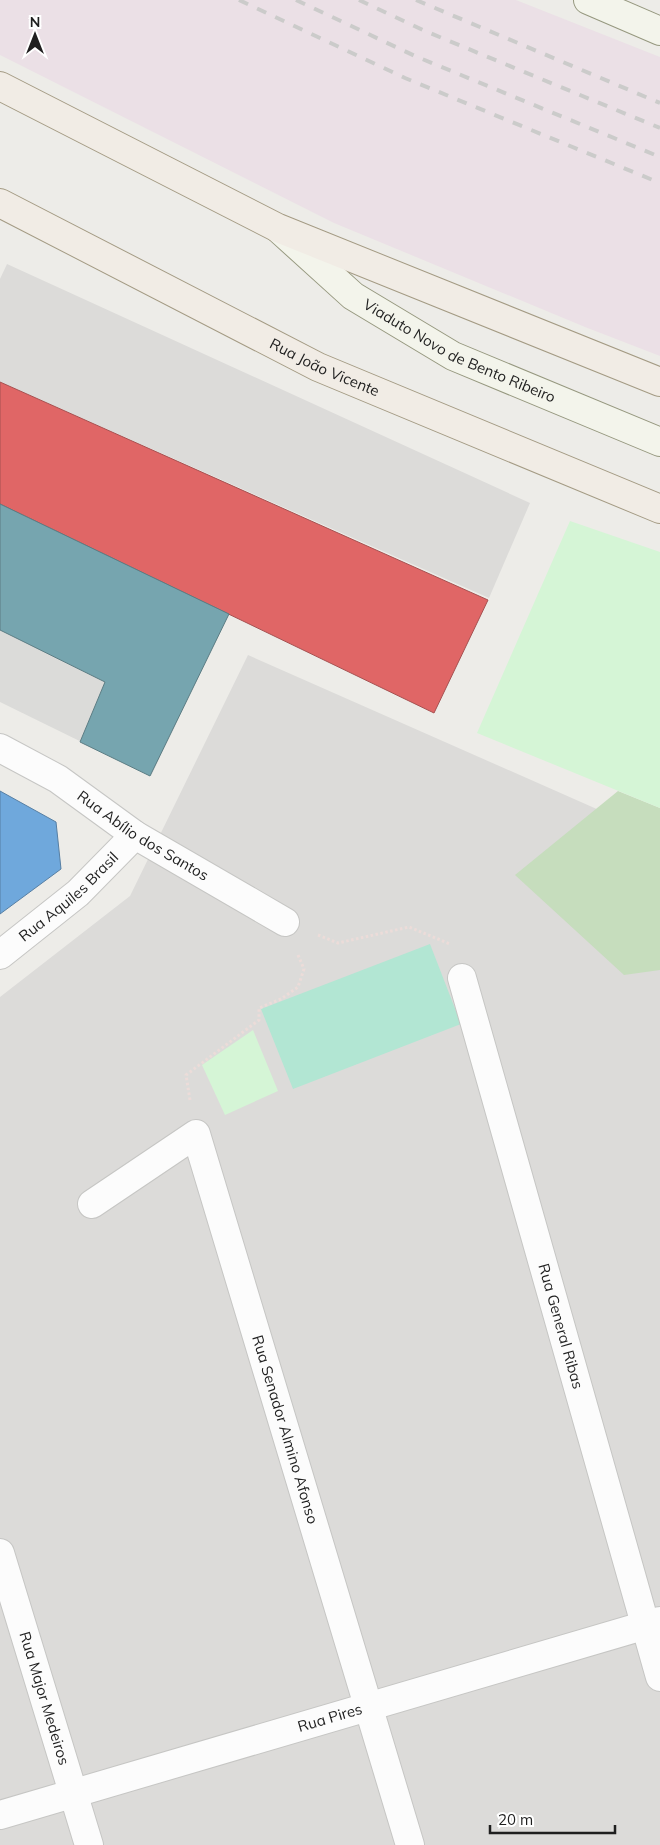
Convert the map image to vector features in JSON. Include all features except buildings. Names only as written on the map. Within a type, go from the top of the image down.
[{"type":"main road","points":[[588,0],[660,32]]},
{"type":"main road","points":[[0,86],[278,228],[660,382]]},
{"type":"main road","name":"Rua João Vicente","points":[[0,203],[318,367],[660,509]]},
{"type":"main road","name":"Viaduto Novo de Bento Ribeiro","points":[[278,228],[353,296],[453,356],[660,442]]},
{"type":"street","name":"Rua Abílio dos Santos","points":[[0,748],[58,779],[135,834],[285,922]]},
{"type":"street","name":"Rua Aquiles Brasil","points":[[0,955],[78,893],[135,834]]},
{"type":"street","name":"Rua General Ribas","points":[[462,978],[652,1623],[660,1677]]},
{"type":"street","points":[[92,1204],[196,1134]]},
{"type":"street","name":"Rua Senador Almino Afonso","points":[[196,1134],[410,1845]]},
{"type":"street","name":"Rua Major Medeiros","points":[[0,1553],[88,1845]]},
{"type":"street","name":"Rua Pires","points":[[0,1815],[652,1623]]},
{"type":"path","points":[[285,922],[338,943],[409,927],[453,945],[462,978]]},
{"type":"path","points":[[196,1134],[186,1075],[259,1020],[259,1008],[298,988],[304,970],[285,922]]},
{"type":"shaded area","points":[[0,0],[516,0],[660,57],[660,356],[334,223],[0,55]]},
{"type":"shaded area","points":[[7,264],[530,503],[489,598],[0,382],[0,279]]},
{"type":"shaded area","points":[[0,504],[229,614],[151,776],[0,702]]},
{"type":"shaded area","points":[[248,655],[660,837],[660,1845],[0,1845],[0,997],[130,896]]},
{"type":"green space","points":[[570,521],[660,552],[660,808],[477,733]]},
{"type":"green space","points":[[618,791],[660,808],[660,970],[624,975],[515,875]]},
{"type":"green space","points":[[430,944],[461,1024],[293,1089],[261,1009]]},
{"type":"green space","points":[[253,1030],[278,1091],[225,1115],[202,1065]]},
{"type":"railway","points":[[239,0],[405,78],[660,183]]},
{"type":"railway","points":[[296,0],[415,56],[660,157]]},
{"type":"railway","points":[[359,0],[425,31],[660,128]]},
{"type":"railway","points":[[416,0],[660,103]]}]
